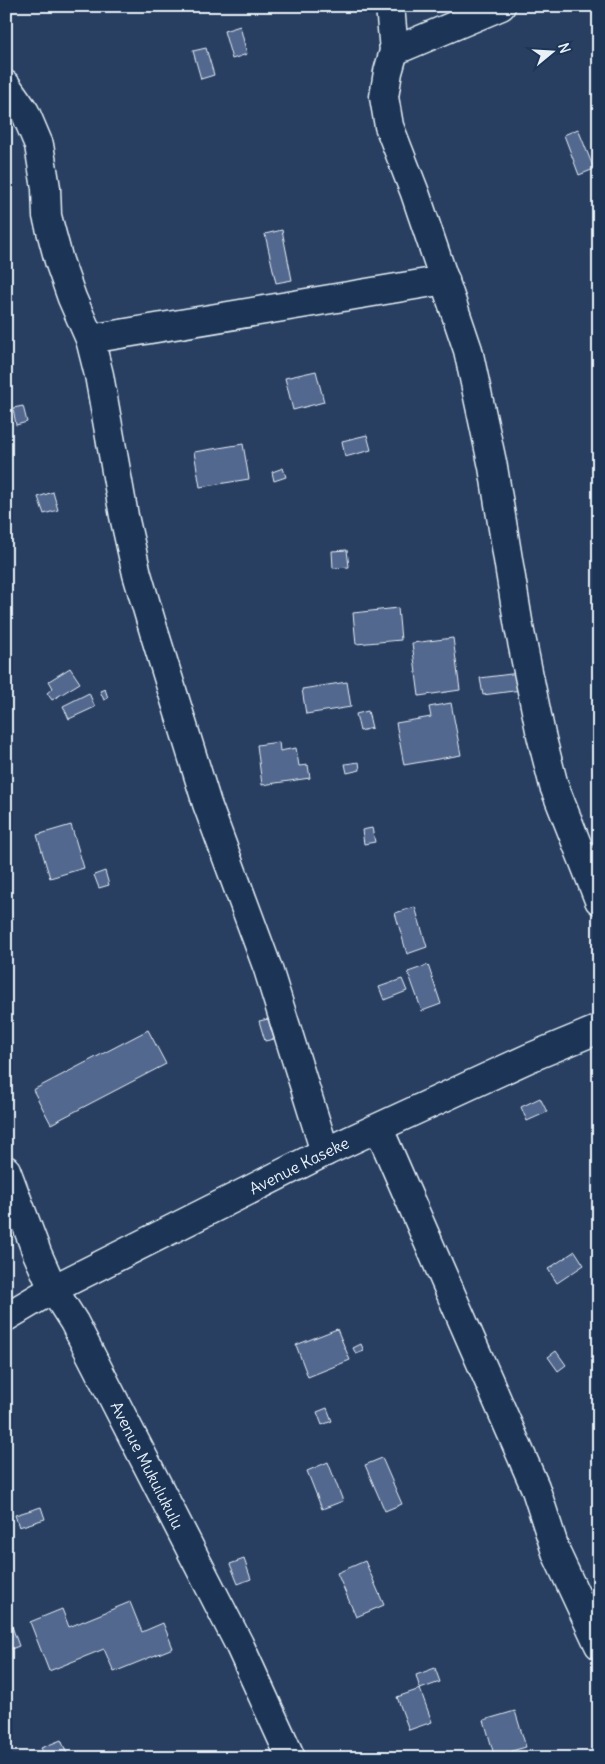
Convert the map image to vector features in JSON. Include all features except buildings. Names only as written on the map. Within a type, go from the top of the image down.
[{"type":"street","points":[[390,6],[394,51],[384,97],[389,126],[445,280],[468,350],[479,398],[541,735],[554,786],[599,900]]},
{"type":"street","points":[[394,51],[501,6]]},
{"type":"street","points":[[6,85],[26,112],[39,145],[46,188],[47,216],[59,261],[72,298],[90,339],[99,376],[124,516],[137,574],[207,804],[268,969],[326,1152]]},
{"type":"street","points":[[90,339],[445,280]]},
{"type":"street","name":"Avenue Kaseke","points":[[6,1317],[53,1289],[326,1152],[529,1058],[599,1029]]},
{"type":"street","points":[[379,1129],[535,1487],[557,1555],[599,1645]]},
{"type":"street","name":"Avenue Mukulukulu","points":[[6,1170],[37,1253],[53,1289],[74,1322],[239,1644],[291,1758]]}]
